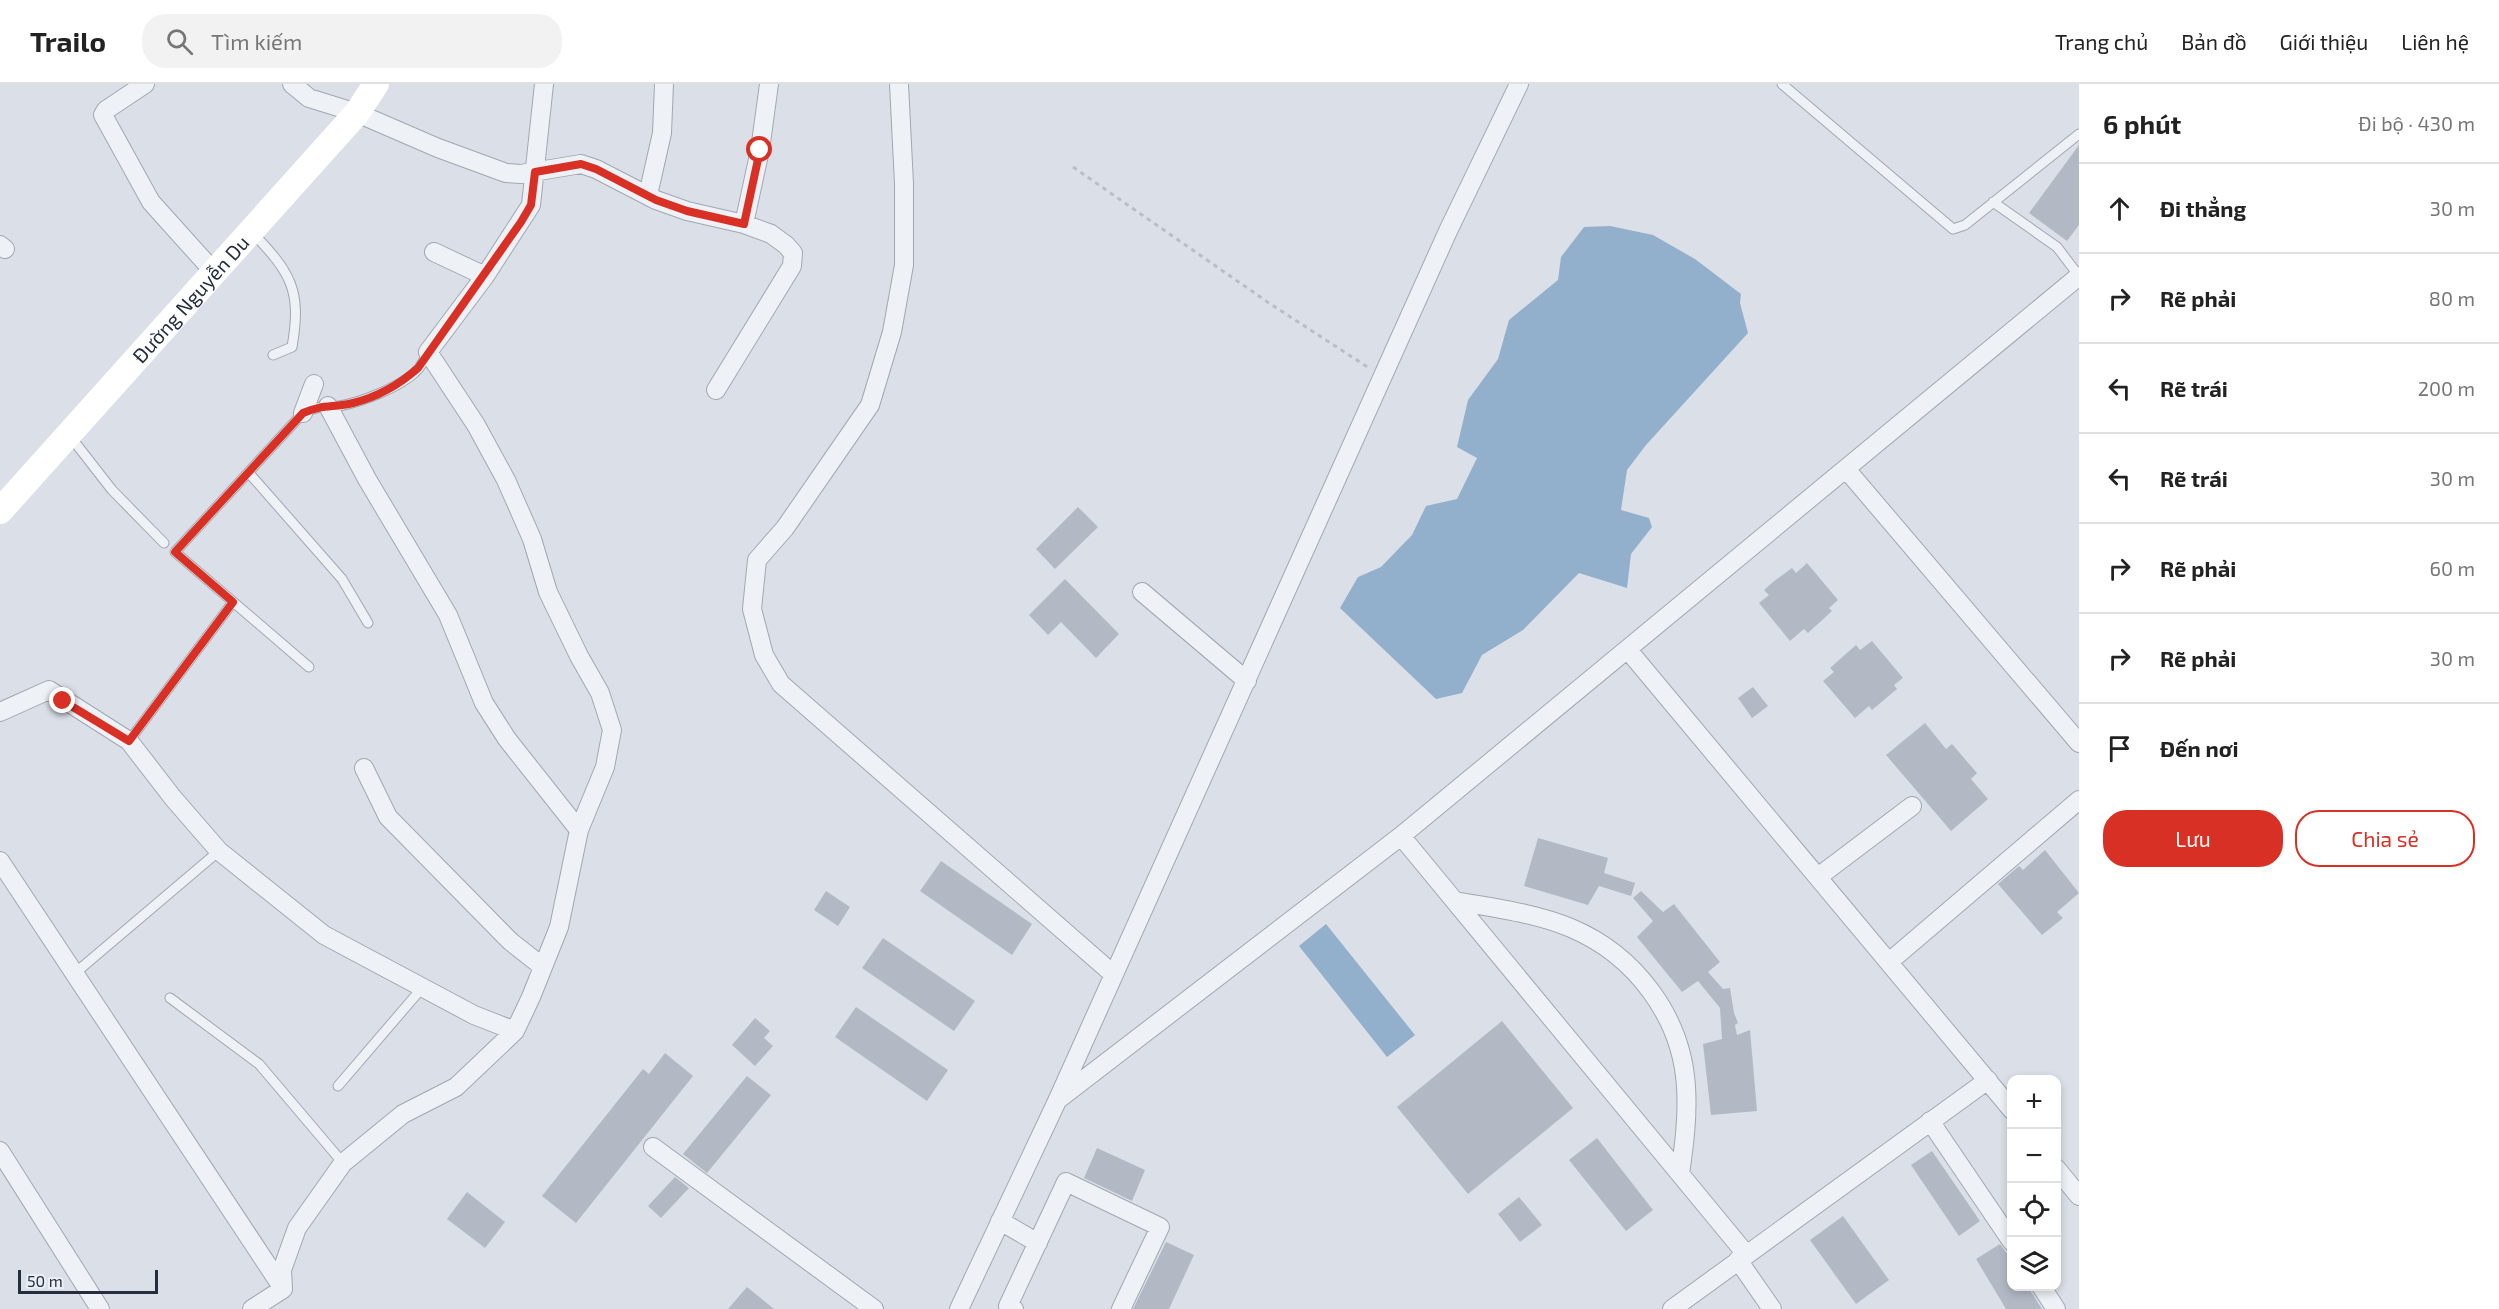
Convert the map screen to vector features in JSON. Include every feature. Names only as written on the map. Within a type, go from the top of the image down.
[{"type":"main road","name":"Đường Nguyễn Du","points":[[0,511],[357,113],[376,84]]},
{"type":"street","points":[[145,84],[106,110],[103,115],[151,202],[214,273]]},
{"type":"street","points":[[292,84],[309,98],[357,113],[438,148],[506,173],[521,174],[581,164],[687,211],[744,224],[771,234],[786,244],[793,253],[792,267],[716,390]]},
{"type":"street","points":[[283,1289],[282,1270],[297,1228],[343,1163],[403,1114],[456,1087],[515,1031],[559,927],[579,830],[605,767],[612,729],[600,693],[548,592],[532,539],[506,480],[476,425],[428,352],[485,276],[531,205],[544,84]]},
{"type":"street","points":[[648,195],[662,133],[664,84]]},
{"type":"street","points":[[744,224],[760,150],[769,84]]},
{"type":"street","points":[[899,84],[904,184],[904,265],[892,332],[870,405],[785,528],[757,560],[752,609],[764,655],[782,684],[1113,974]]},
{"type":"street","points":[[959,1309],[1058,1099],[1448,231],[1519,84]]},
{"type":"street","points":[[434,252],[485,276]]},
{"type":"street","points":[[1058,1099],[1401,836],[2079,276]]},
{"type":"street","points":[[303,413],[314,384]]},
{"type":"street","points":[[328,406],[367,479],[448,615],[484,703],[507,739],[579,830]]},
{"type":"street","points":[[1846,469],[2079,743]]},
{"type":"street","points":[[1142,592],[1247,681]]},
{"type":"street","points":[[1628,650],[2007,1104]]},
{"type":"street","points":[[1,709],[49,690],[129,741],[219,851],[324,935],[474,1015],[515,1031]]},
{"type":"street","points":[[364,768],[388,817],[510,941],[543,967]]},
{"type":"street","points":[[1889,962],[2079,800]]},
{"type":"street","points":[[1818,877],[1912,806]]},
{"type":"street","points":[[1401,836],[1680,1174],[1742,1257],[1772,1309]]},
{"type":"street","points":[[0,861],[283,1289]]},
{"type":"street","points":[[1455,902],[1518,913],[1571,928],[1626,961],[1640,976],[1665,1016],[1684,1069],[1686,1127],[1680,1174]]},
{"type":"street","points":[[1672,1309],[1988,1080]]},
{"type":"street","points":[[1930,1122],[2009,1237]]},
{"type":"street","points":[[653,1147],[874,1309]]},
{"type":"street","points":[[0,1151],[100,1309]]},
{"type":"street","points":[[2061,1174],[2079,1196]]},
{"type":"street","points":[[1014,1309],[1008,1306],[1066,1182],[1160,1227],[1121,1309]]},
{"type":"street","points":[[1000,1221],[1038,1243]]},
{"type":"street","points":[[252,1309],[283,1289]]},
{"type":"street","points":[[2044,1291],[2056,1309]]},
{"type":"lane","points":[[1782,84],[1953,229],[1965,225],[2079,134]]},
{"type":"lane","points":[[1993,202],[2057,247],[2079,276]]},
{"type":"lane","points":[[251,231],[281,266],[293,286],[296,298],[292,347],[273,354]]},
{"type":"lane","points":[[309,667],[175,552],[303,413],[319,406],[356,402],[400,383],[418,368],[428,352]]},
{"type":"lane","points":[[69,434],[112,490],[164,543]]},
{"type":"lane","points":[[249,473],[336,572],[368,623]]},
{"type":"lane","points":[[129,741],[233,602]]},
{"type":"lane","points":[[74,974],[219,851]]},
{"type":"lane","points":[[338,1086],[422,988]]},
{"type":"lane","points":[[170,998],[259,1064],[343,1163]]},
{"type":"path","points":[[1073,167],[1269,303],[1383,377]]},
{"type":"water","points":[[1610,226],[1653,235],[1695,259],[1741,294],[1740,303],[1748,333],[1646,445],[1627,470],[1621,510],[1649,518],[1652,527],[1631,554],[1627,588],[1579,573],[1523,630],[1482,655],[1462,693],[1436,699],[1340,608],[1358,577],[1381,567],[1412,535],[1426,506],[1457,499],[1477,458],[1457,447],[1468,400],[1498,359],[1509,320],[1558,280],[1561,257],[1584,227]]},
{"type":"water","points":[[1326,924],[1415,1035],[1387,1057],[1299,946]]},
{"type":"building","points":[[2079,145],[2079,225],[2067,241],[2029,213]]},
{"type":"building","points":[[1078,507],[1098,527],[1055,569],[1036,549]]},
{"type":"building","points":[[1807,563],[1838,600],[1829,608],[1832,611],[1808,633],[1804,629],[1790,641],[1759,603],[1769,595],[1764,590],[1773,582],[1792,568],[1796,573]]},
{"type":"building","points":[[1065,579],[1119,634],[1096,658],[1061,622],[1048,635],[1029,615]]},
{"type":"building","points":[[1872,641],[1903,678],[1894,685],[1897,689],[1872,710],[1869,706],[1855,718],[1823,681],[1834,672],[1830,668],[1856,645],[1860,650]]},
{"type":"building","points":[[1753,687],[1768,706],[1752,718],[1738,698]]},
{"type":"building","points":[[1925,723],[1946,749],[1952,744],[1977,773],[1971,779],[1988,799],[1951,831],[1886,755]]},
{"type":"building","points":[[1538,838],[1608,858],[1604,873],[1635,883],[1631,896],[1599,886],[1588,905],[1524,886]]},
{"type":"building","points":[[2045,850],[2079,893],[2057,912],[2063,918],[2042,935],[1998,884],[2019,866],[2023,870]]},
{"type":"building","points":[[941,861],[1032,924],[1012,955],[920,891]]},
{"type":"building","points":[[826,891],[850,907],[838,926],[814,910]]},
{"type":"building","points":[[1641,891],[1663,912],[1674,904],[1720,962],[1708,972],[1723,989],[1730,988],[1738,1023],[1735,1025],[1737,1035],[1750,1030],[1757,1111],[1711,1115],[1703,1044],[1722,1039],[1720,1008],[1698,981],[1682,992],[1637,937],[1653,921],[1633,898]]},
{"type":"building","points":[[883,938],[975,1001],[954,1031],[862,968]]},
{"type":"building","points":[[856,1007],[948,1070],[927,1101],[835,1037]]},
{"type":"building","points":[[755,1018],[770,1031],[764,1038],[773,1046],[755,1066],[732,1045]]},
{"type":"building","points":[[1502,1021],[1573,1108],[1468,1194],[1397,1107]]},
{"type":"building","points":[[665,1053],[693,1076],[576,1223],[542,1196],[643,1069],[649,1074]]},
{"type":"building","points":[[747,1076],[771,1095],[707,1173],[683,1154]]},
{"type":"building","points":[[1597,1138],[1653,1210],[1626,1231],[1569,1160]]},
{"type":"building","points":[[1097,1148],[1145,1170],[1132,1201],[1084,1178]]},
{"type":"building","points":[[1932,1151],[1980,1221],[1959,1236],[1911,1165]]},
{"type":"building","points":[[675,1177],[689,1188],[661,1218],[648,1206]]},
{"type":"building","points":[[467,1192],[505,1222],[485,1248],[447,1219]]},
{"type":"building","points":[[1519,1197],[1542,1225],[1520,1242],[1498,1214]]},
{"type":"building","points":[[1843,1216],[1889,1280],[1856,1304],[1810,1240]]},
{"type":"building","points":[[1166,1242],[1194,1255],[1169,1309],[1133,1309]]},
{"type":"building","points":[[2000,1244],[2007,1254],[2007,1291],[2031,1291],[2042,1309],[2006,1309],[1976,1259]]},
{"type":"building","points":[[747,1287],[774,1309],[728,1309]]},
{"type":"route","points":[[63,701],[129,741],[233,602],[175,552],[303,413],[319,406],[336,406],[356,402],[400,383],[418,368],[507,245],[521,222],[531,205],[535,172],[581,164],[596,169],[656,200],[687,211],[744,224],[760,150]]}]
